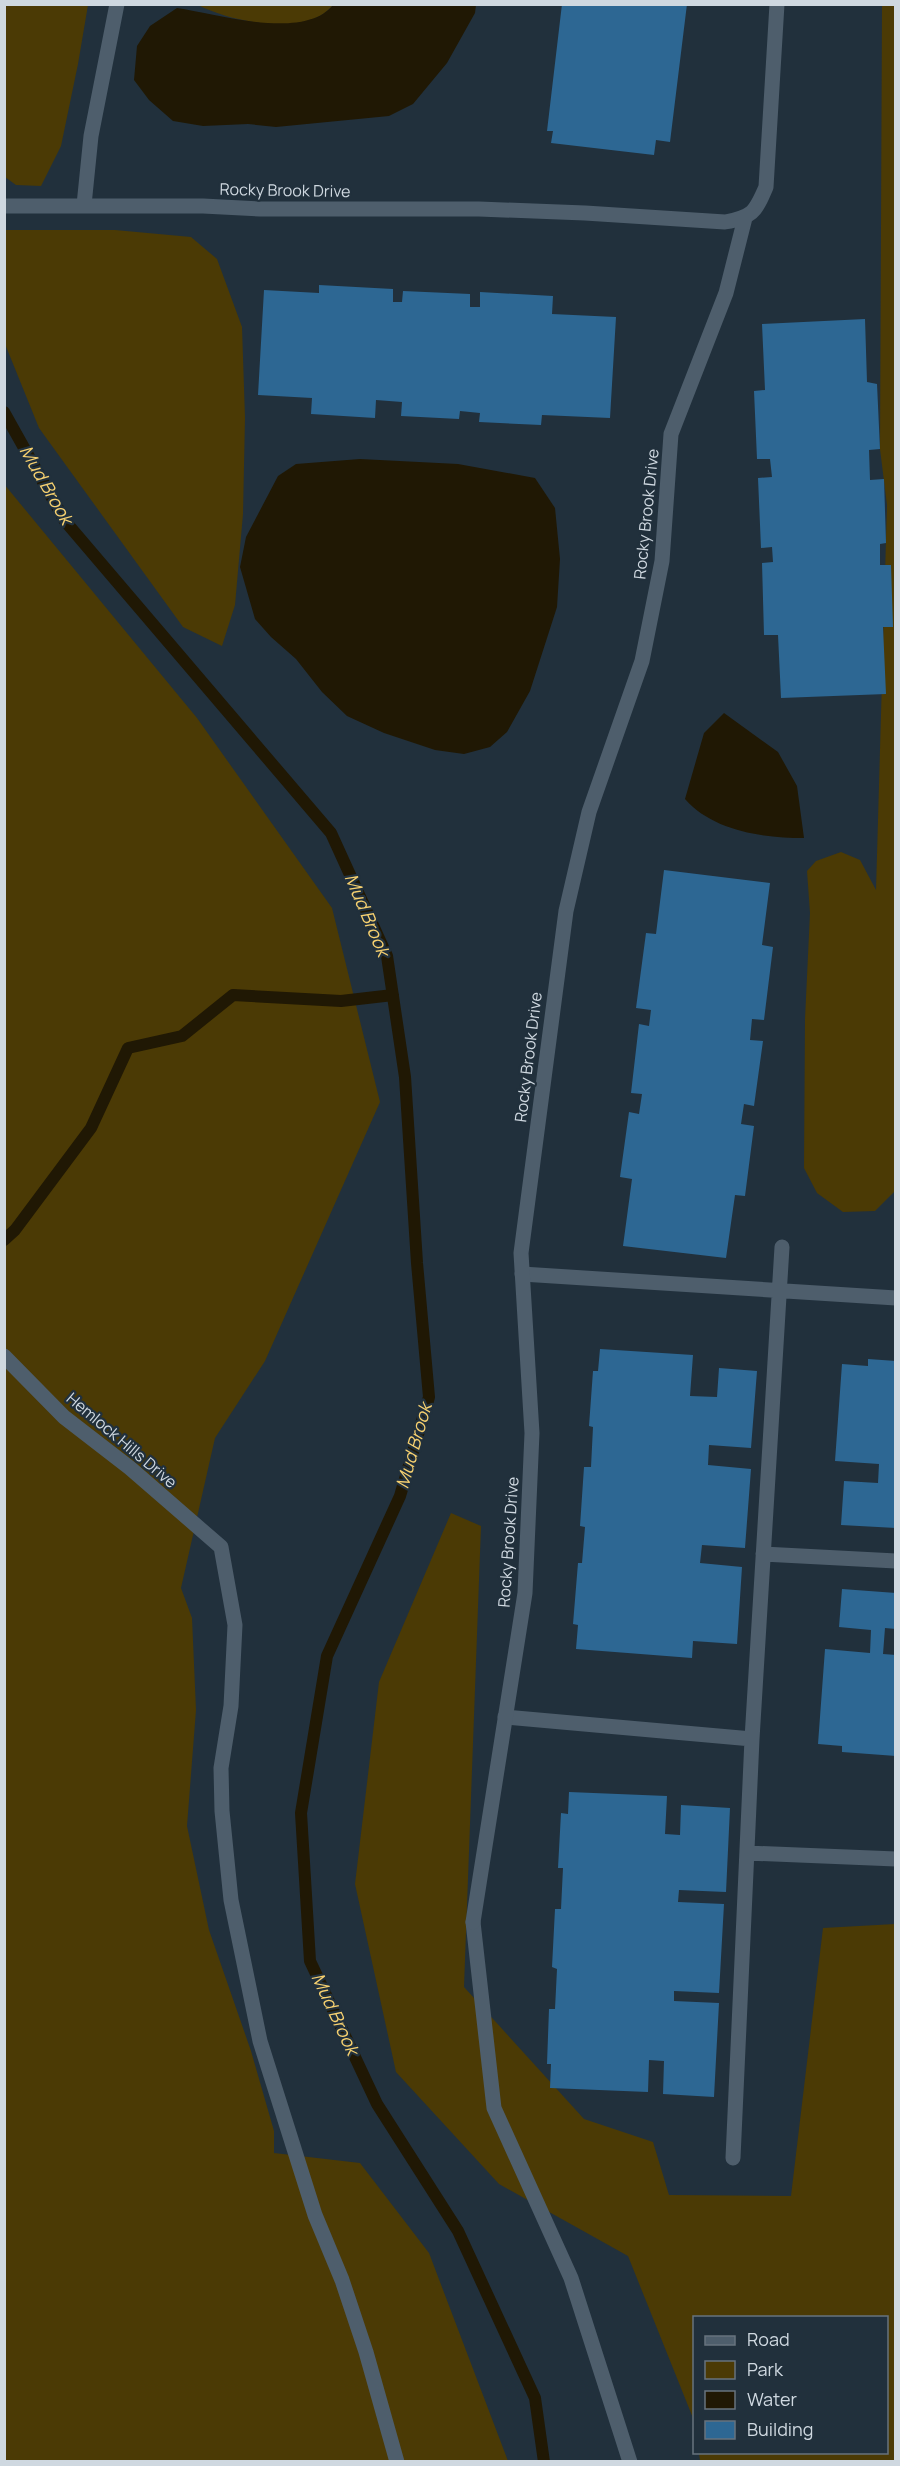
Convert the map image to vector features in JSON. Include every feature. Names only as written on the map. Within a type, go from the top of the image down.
[{"type":"street","points":[[84,205],[91,136],[117,4]]},
{"type":"street","name":"Rocky Brook Drive","points":[[4,206],[491,209],[725,222],[745,218],[757,209],[766,187],[777,4]]},
{"type":"street","name":"Rocky Brook Drive","points":[[630,2462],[571,2278],[494,2108],[473,1922],[525,1593],[532,1433],[521,1253],[566,911],[589,812],[642,661],[662,561],[671,434],[726,293],[745,218]]},
{"type":"street","points":[[733,2158],[752,1739],[782,1247]]},
{"type":"street","points":[[522,1274],[896,1298]]},
{"type":"street","name":"Hemlock Hills Drive","points":[[4,1356],[64,1417],[130,1468],[221,1547],[235,1624],[231,1706],[221,1768],[222,1811],[231,1900],[260,2041],[315,2215],[342,2280],[366,2352],[397,2462]]},
{"type":"street","points":[[764,1554],[896,1561]]},
{"type":"street","points":[[505,1717],[752,1739]]},
{"type":"street","points":[[747,1853],[896,1859]]},
{"type":"green space","points":[[4,5],[88,5],[61,146],[41,186],[16,185],[5,177]]},
{"type":"green space","points":[[198,5],[333,5],[321,15],[306,21],[268,24],[229,17]]},
{"type":"green space","points":[[882,5],[895,5],[895,1191],[875,1211],[843,1212],[817,1193],[804,1168],[805,1019],[810,913],[807,871],[816,861],[841,852],[860,860],[876,890],[887,505],[880,449]]},
{"type":"green space","points":[[5,230],[115,230],[191,237],[217,259],[242,327],[245,418],[243,514],[235,605],[222,646],[183,627],[39,428],[5,344]]},
{"type":"green space","points":[[4,484],[197,718],[332,908],[380,1102],[265,1361],[215,1438],[181,1588],[192,1618],[196,1710],[187,1826],[209,1930],[251,2051],[274,2131],[274,2153],[360,2163],[429,2253],[508,2461],[5,2461]]},
{"type":"green space","points":[[451,1513],[481,1526],[464,1987],[584,2119],[653,2142],[669,2195],[791,2196],[823,1928],[895,1924],[895,2461],[700,2461],[699,2454],[888,2454],[888,2316],[693,2316],[693,2418],[628,2256],[499,2184],[396,2072],[355,1884],[379,1682]]},
{"type":"water","points":[[333,5],[476,5],[475,13],[447,63],[413,104],[389,116],[276,127],[248,124],[203,126],[173,121],[149,100],[134,80],[137,46],[150,26],[177,8],[237,19],[282,23],[302,22],[320,16]]},
{"type":"water","points":[[360,459],[458,464],[535,478],[555,508],[560,559],[557,607],[530,691],[507,732],[490,747],[464,754],[435,750],[384,733],[347,716],[322,692],[296,659],[255,619],[240,567],[246,537],[278,476],[296,464]]},
{"type":"water","points":[[724,713],[778,752],[797,786],[804,838],[756,834],[724,825],[696,810],[685,799],[704,733]]},
{"type":"building","points":[[562,4],[687,4],[670,142],[656,140],[654,155],[551,143],[553,131],[547,131]]},
{"type":"building","points":[[319,285],[393,289],[393,302],[402,302],[403,291],[470,294],[470,307],[480,307],[480,292],[553,296],[552,314],[616,317],[610,418],[542,415],[541,425],[479,422],[480,413],[460,411],[459,419],[401,416],[402,402],[376,400],[375,418],[311,414],[312,398],[258,395],[264,290],[319,293]]},
{"type":"building","points":[[865,319],[867,382],[877,384],[880,449],[869,450],[870,480],[884,479],[886,543],[880,544],[880,565],[891,565],[893,627],[883,627],[886,694],[781,698],[778,635],[764,635],[762,563],[773,562],[772,547],[761,548],[758,478],[772,477],[770,459],[757,459],[754,391],[765,390],[762,324]]},
{"type":"building","points":[[664,870],[770,883],[762,945],[773,947],[764,1020],[752,1019],[750,1040],[763,1041],[754,1106],[744,1104],[741,1124],[754,1126],[745,1196],[735,1195],[726,1258],[623,1246],[632,1179],[620,1177],[629,1112],[639,1114],[642,1094],[631,1093],[639,1024],[649,1026],[651,1010],[636,1008],[646,933],[656,934]]},
{"type":"building","points":[[600,1349],[693,1355],[690,1396],[717,1397],[719,1368],[757,1371],[751,1448],[709,1445],[708,1465],[751,1469],[745,1548],[702,1545],[700,1563],[742,1567],[737,1644],[693,1641],[692,1658],[576,1649],[578,1625],[573,1624],[578,1563],[582,1563],[585,1527],[580,1526],[584,1467],[591,1467],[593,1427],[589,1426],[593,1371],[598,1371]]},
{"type":"building","points":[[868,1359],[896,1361],[896,1528],[841,1525],[844,1481],[878,1483],[879,1464],[835,1461],[842,1364],[868,1366]]},
{"type":"building","points":[[842,1589],[896,1593],[896,1629],[885,1628],[883,1654],[896,1655],[896,1756],[842,1752],[842,1746],[818,1744],[825,1649],[870,1653],[871,1630],[839,1627]]},
{"type":"building","points":[[569,1792],[667,1796],[665,1834],[680,1835],[681,1805],[730,1808],[726,1892],[679,1890],[678,1902],[724,1904],[719,1993],[674,1991],[674,2001],[719,2003],[714,2097],[663,2094],[664,2061],[649,2060],[648,2092],[550,2088],[551,2064],[547,2064],[549,2009],[555,2009],[557,1969],[552,1967],[555,1909],[561,1909],[563,1868],[558,1868],[561,1813],[568,1814]]},
{"type":"waterway","name":"Mud Brook","points":[[4,412],[65,521],[331,833],[387,956],[405,1077],[417,1263],[429,1397],[400,1496],[327,1656],[301,1813],[310,1961],[377,2104],[458,2231],[535,2398],[544,2462]]},
{"type":"waterway","points":[[4,1240],[15,1230],[91,1128],[128,1048],[182,1036],[233,995],[341,1001],[393,995]]}]
